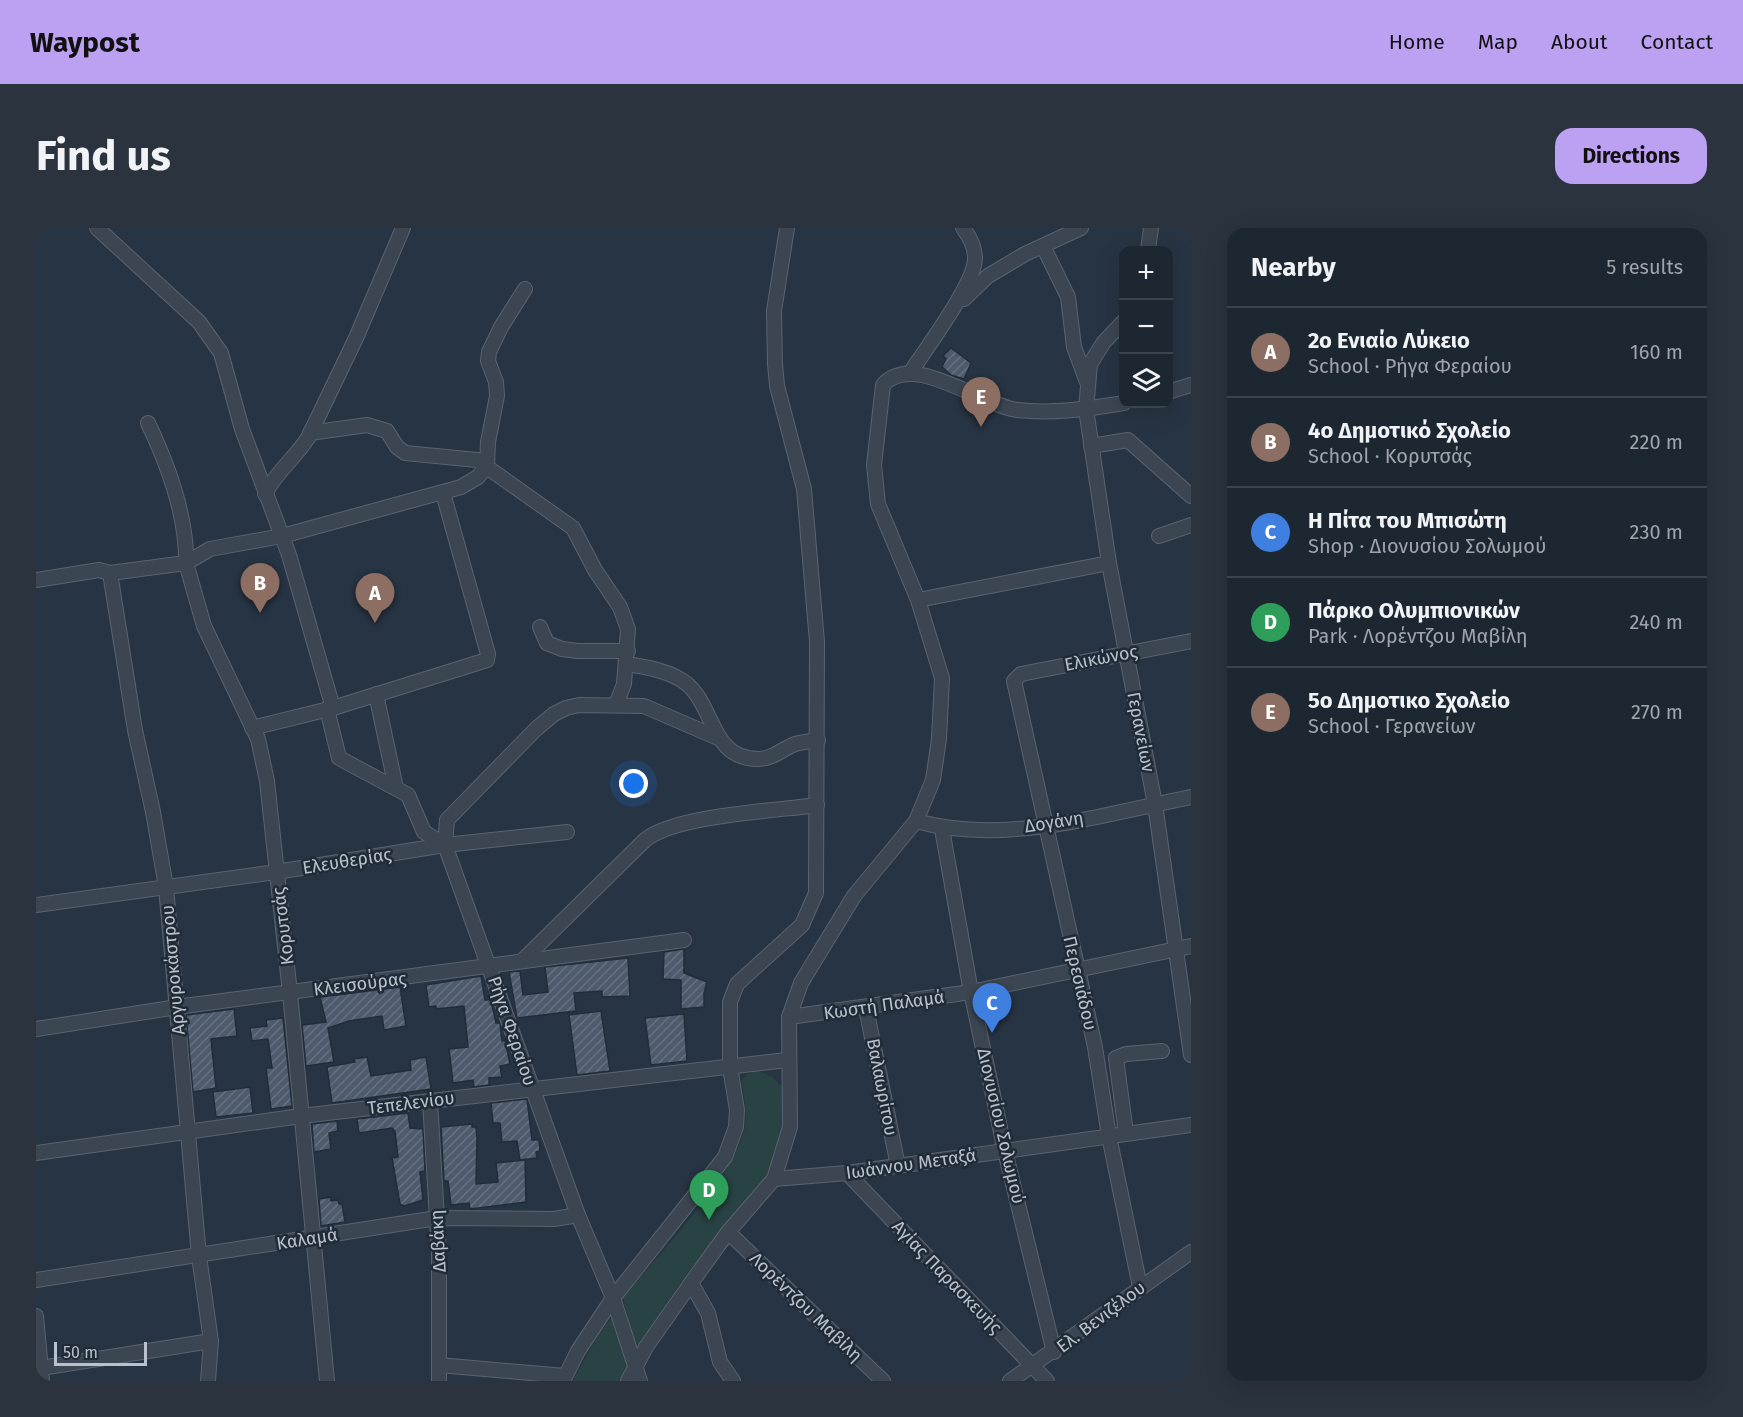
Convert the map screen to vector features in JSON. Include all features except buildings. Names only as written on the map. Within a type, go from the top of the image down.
[{"type":"street","points":[[97,228],[200,322],[221,353],[242,429],[282,536],[330,708],[339,758],[396,788],[412,801],[424,832],[445,845],[447,820],[505,758],[554,714],[579,705],[644,706],[718,738],[734,753],[745,758],[758,759],[776,755],[795,745],[818,740]]},
{"type":"street","points":[[265,494],[280,469],[299,452],[310,433],[356,338],[403,228]]},
{"type":"street","points":[[440,1365],[564,1378],[613,1298],[725,1158],[733,1138],[737,1118],[730,1066],[728,1021],[730,1002],[737,984],[802,925],[816,893],[819,664],[807,517],[799,464],[782,407],[775,364],[774,311],[787,228]]},
{"type":"street","points":[[910,373],[965,289],[975,258],[969,237],[963,228]]},
{"type":"street","points":[[947,315],[988,276],[1082,228]]},
{"type":"street","points":[[1149,246],[1151,228]]},
{"type":"street","points":[[1043,246],[1068,297],[1074,347],[1081,372],[1088,384]]},
{"type":"street","points":[[36,580],[186,563],[210,549],[282,536],[443,493],[470,483],[487,466],[488,442],[497,396],[496,382],[488,361],[489,352],[501,327],[525,289]]},
{"type":"street","name":"Γερανείων","points":[[1119,327],[1096,352],[1090,364],[1086,409],[1125,653],[1184,947],[1191,1055]]},
{"type":"street","points":[[628,1381],[690,1283],[728,1232],[774,1179],[790,1127],[791,1106],[787,1060],[789,1017],[801,983],[849,904],[916,821],[933,780],[942,693],[938,663],[918,600],[878,504],[874,484],[877,429],[883,386],[897,375],[910,373],[938,379],[1005,407],[1047,411],[1086,409],[1119,404]]},
{"type":"street","points":[[1173,391],[1191,386]]},
{"type":"street","name":"Κορυτσάς","points":[[148,423],[159,446],[172,485],[186,537],[186,563],[204,626],[260,746],[267,781],[327,1381]]},
{"type":"street","points":[[310,433],[367,425],[376,426],[387,431],[396,447],[405,453],[455,456],[477,460],[573,528],[595,570],[625,615],[628,628],[627,657],[624,684],[616,705]]},
{"type":"street","points":[[1091,446],[1128,440],[1191,496]]},
{"type":"street","points":[[252,728],[330,708],[487,660],[488,654],[443,493]]},
{"type":"street","points":[[1159,536],[1191,525]]},
{"type":"street","points":[[918,600],[1109,563]]},
{"type":"street","name":"Αργυροκάστρου","points":[[105,571],[153,812],[165,887],[199,1256],[211,1341],[208,1381]]},
{"type":"street","points":[[540,627],[547,643],[562,649],[627,657],[687,684],[701,700],[718,738]]},
{"type":"street","name":"Ελικώνος","points":[[1014,681],[1021,674],[1191,641]]},
{"type":"street","name":"Περεσιάδου","points":[[1014,681],[1044,826],[1095,1047],[1109,1136],[1140,1287]]},
{"type":"street","points":[[376,693],[396,788]]},
{"type":"street","name":"Δογάνη","points":[[916,821],[942,828],[1004,830],[1044,826],[1191,796]]},
{"type":"street","points":[[522,961],[645,840],[661,829],[686,822],[817,805]]},
{"type":"street","name":"Διονυσίου Σολωμού","points":[[942,828],[971,993],[1005,1151],[1054,1352]]},
{"type":"street","name":"Ελευθερίας","points":[[36,905],[276,872],[445,845],[567,832]]},
{"type":"street","name":"Ρήγα Φεραίου","points":[[445,845],[578,1215],[613,1298],[640,1381]]},
{"type":"street","name":"Κλεισούρας","points":[[36,1029],[684,940]]},
{"type":"street","name":"Κωστή Παλαμά","points":[[789,1017],[971,993],[1078,972],[1184,947]]},
{"type":"street","name":"Βαλαωρίτου","points":[[866,1008],[898,1166]]},
{"type":"street","points":[[1126,1133],[1116,1058],[1126,1054],[1162,1051]]},
{"type":"street","name":"Τεπελενίου","points":[[36,1153],[301,1116],[787,1060]]},
{"type":"street","name":"Δαβάκη","points":[[430,1101],[437,1218],[439,1381]]},
{"type":"street","name":"Ιωάννου Μεταξά","points":[[774,1179],[847,1173],[1191,1125]]},
{"type":"street","name":"Αγίας Παρασκευής","points":[[847,1173],[1047,1381]]},
{"type":"street","name":"Καλαμά","points":[[36,1280],[314,1239],[437,1218],[554,1219],[578,1215]]},
{"type":"street","name":"Λορέντζου Μαβίλη","points":[[728,1232],[883,1381]]},
{"type":"street","name":"Ελ. Βενιζέλου","points":[[1010,1381],[1054,1352],[1191,1252]]},
{"type":"street","points":[[690,1283],[708,1312],[720,1362],[733,1381]]},
{"type":"street","points":[[36,1316],[41,1374],[211,1341]]},
{"type":"green space","points":[[758,1071],[771,1076],[782,1086],[788,1106],[771,1168],[754,1195],[687,1273],[639,1344],[633,1341],[623,1298],[691,1217],[724,1172],[744,1131],[746,1119],[741,1081],[747,1074]]},
{"type":"green space","points":[[616,1312],[632,1370],[626,1381],[573,1381],[598,1335]]},
{"type":"place","name":"5o Δημοτικο Σχολείο","points":[[981,427]]},
{"type":"place","name":"4ο Δημοτικό Σχολείο","points":[[260,613]]},
{"type":"place","name":"2ο Ενιαίο Λύκειο","points":[[375,623]]},
{"type":"place","name":"Η Πίτα του Μπισώτη","points":[[992,1033]]},
{"type":"place","name":"Πάρκο Ολυμπιονικών","points":[[709,1220]]}]
